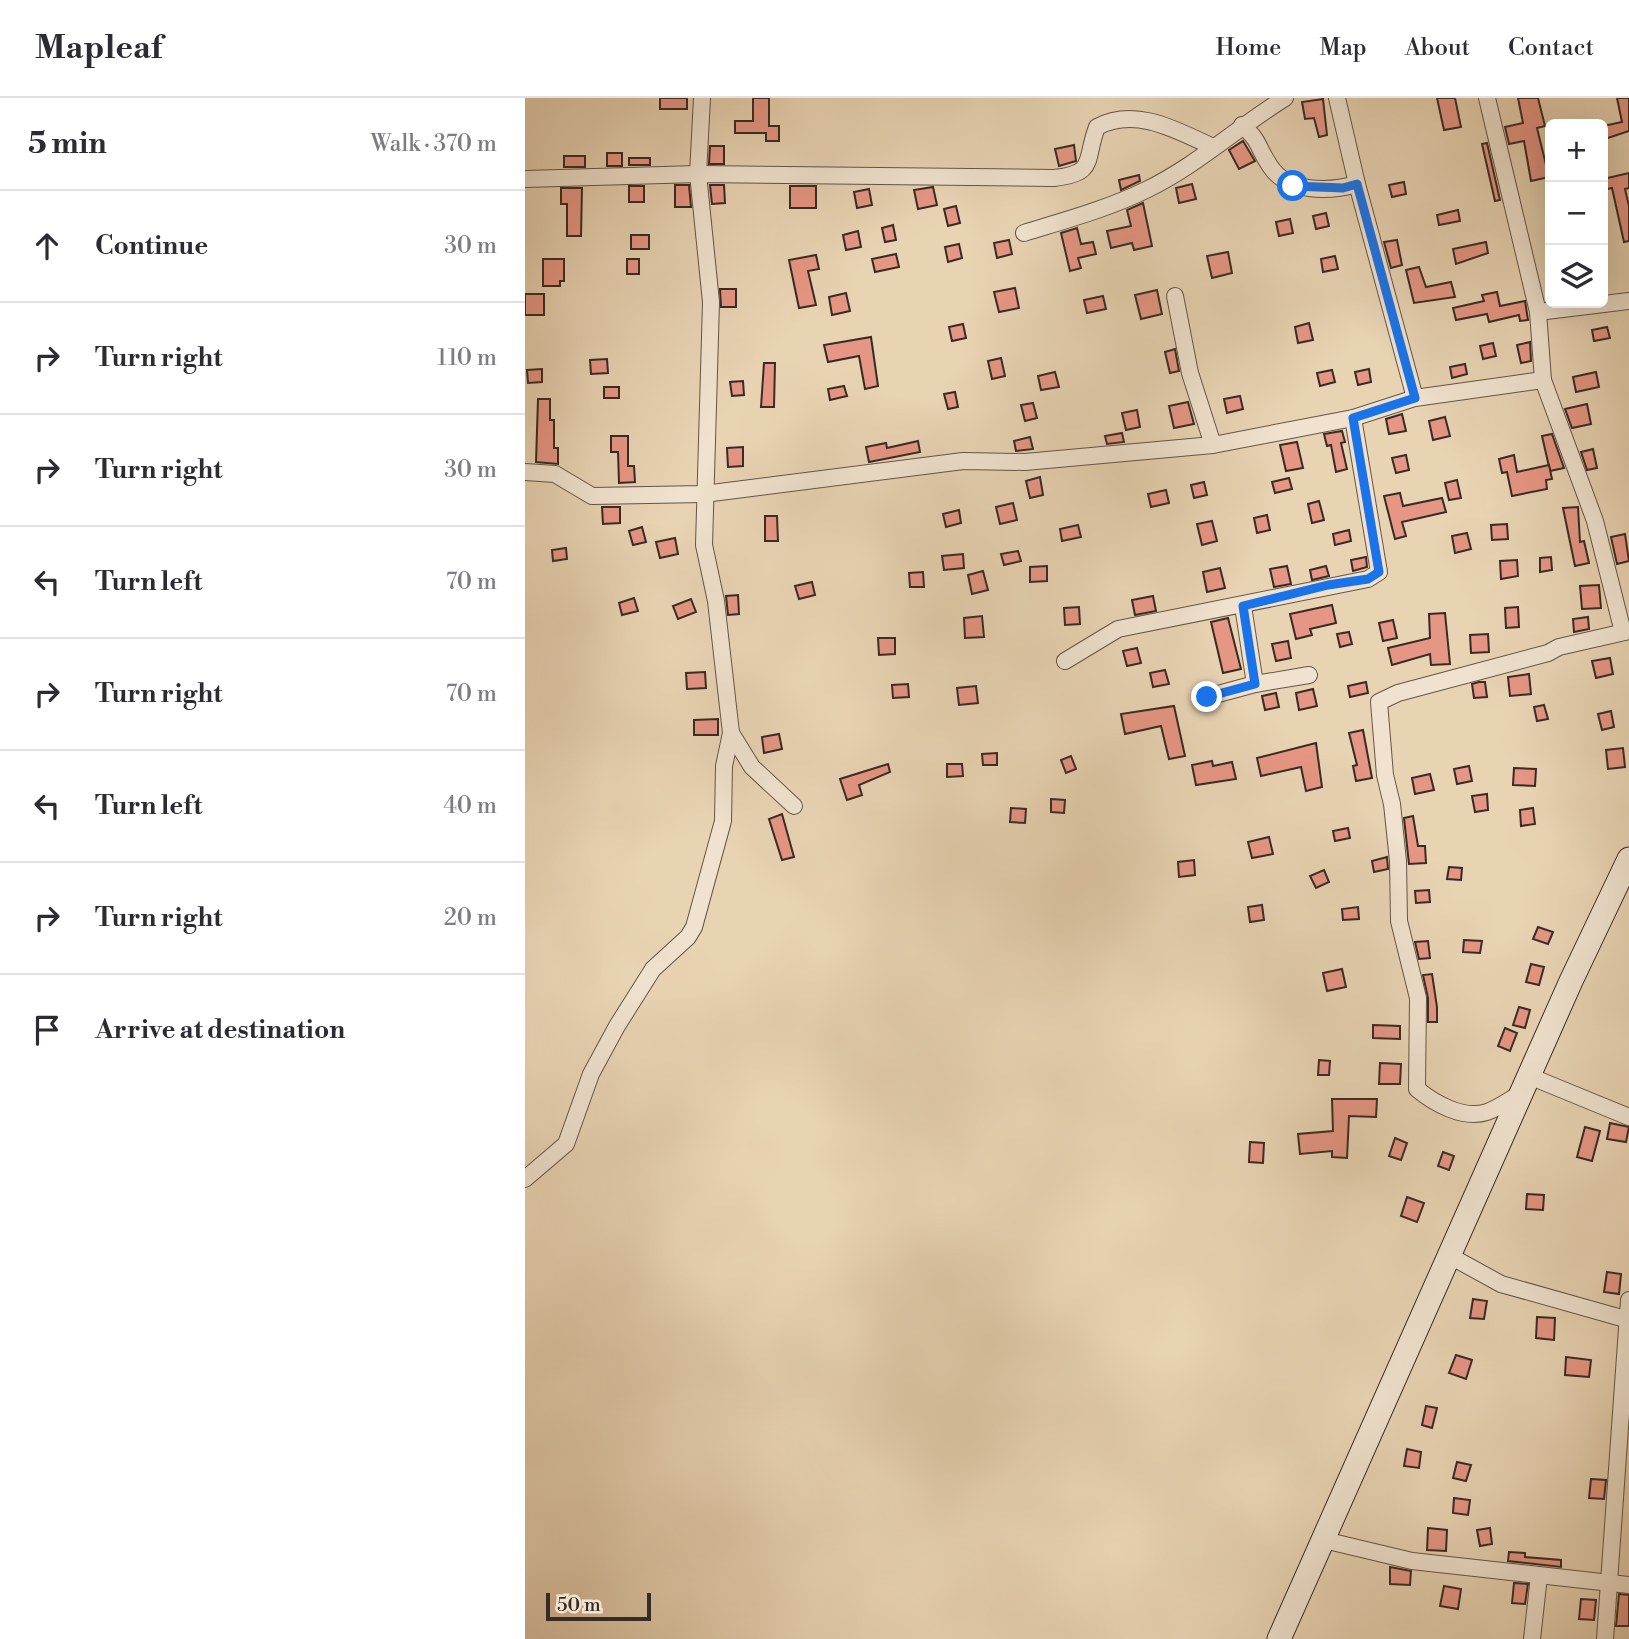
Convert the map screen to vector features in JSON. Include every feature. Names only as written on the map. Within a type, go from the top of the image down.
[{"type":"main road","points":[[1279,1639],[1525,1084],[1622,890],[1629,859]]},
{"type":"street","points":[[525,1179],[566,1144],[591,1074],[617,1026],[653,969],[688,937],[694,927],[723,821],[724,766],[731,733],[716,601],[704,545],[711,302],[698,174],[702,98]]},
{"type":"street","points":[[1024,233],[1094,212],[1147,190],[1188,166],[1242,125],[1285,98]]},
{"type":"street","points":[[1337,98],[1357,184],[1415,398]]},
{"type":"street","points":[[1487,98],[1538,312],[1543,380],[1595,521],[1626,631],[1398,693],[1379,702],[1385,775],[1392,804],[1398,860],[1399,921],[1418,998],[1416,1089],[1431,1101],[1462,1113],[1486,1113],[1525,1084],[1629,1117]]},
{"type":"street","points":[[525,179],[698,174],[1015,179],[1077,175],[1087,166],[1097,127],[1107,122],[1134,120],[1160,122],[1213,147]]},
{"type":"street","points":[[1242,125],[1258,139],[1270,167],[1293,186],[1343,188],[1357,184]]},
{"type":"street","points":[[1175,296],[1189,373],[1213,445]]},
{"type":"street","points":[[1538,312],[1629,301]]},
{"type":"street","points":[[525,472],[555,474],[592,496],[704,494],[963,461],[1025,462],[1213,445],[1353,418],[1415,398],[1543,380]]},
{"type":"street","points":[[1065,661],[1118,629],[1368,579],[1379,572],[1353,418]]},
{"type":"street","points":[[1243,606],[1255,684]]},
{"type":"street","points":[[1207,697],[1255,684],[1309,675]]},
{"type":"street","points":[[731,733],[752,767],[794,806]]},
{"type":"street","points":[[1450,1256],[1501,1284],[1628,1320]]},
{"type":"street","points":[[1605,1639],[1611,1584],[1629,1300]]},
{"type":"street","points":[[1324,1539],[1412,1561],[1629,1585]]},
{"type":"street","points":[[1532,1639],[1539,1576]]},
{"type":"building","points":[[660,98],[687,98],[687,109],[660,109]]},
{"type":"building","points":[[753,98],[769,98],[769,126],[779,126],[779,141],[766,141],[766,133],[735,133],[735,121],[753,121]]},
{"type":"building","points":[[1437,98],[1455,98],[1461,127],[1444,130]]},
{"type":"building","points":[[1518,98],[1538,98],[1545,126],[1537,128],[1545,161],[1545,178],[1531,181],[1524,141],[1509,144],[1505,127],[1523,123]]},
{"type":"building","points":[[1617,98],[1629,98],[1629,131],[1608,138],[1608,125],[1622,122]]},
{"type":"building","points":[[1323,99],[1327,135],[1319,137],[1314,118],[1305,119],[1302,102]]},
{"type":"building","points":[[1243,141],[1255,161],[1239,169],[1229,150]]},
{"type":"building","points":[[1487,143],[1500,200],[1495,201],[1482,144]]},
{"type":"building","points":[[1074,145],[1076,161],[1059,166],[1055,149]]},
{"type":"building","points":[[710,146],[724,146],[724,164],[709,164]]},
{"type":"building","points":[[607,153],[622,153],[622,166],[607,166]]},
{"type":"building","points":[[564,156],[585,156],[585,167],[564,167]]},
{"type":"building","points":[[629,158],[650,158],[650,165],[629,165]]},
{"type":"building","points":[[1629,173],[1629,188],[1625,189],[1629,206],[1629,241],[1624,242],[1612,188],[1608,189],[1608,178]]},
{"type":"building","points":[[1139,175],[1140,181],[1121,190],[1119,180]]},
{"type":"building","points":[[1404,182],[1406,194],[1392,197],[1389,185]]},
{"type":"building","points":[[1192,184],[1196,199],[1179,203],[1176,188]]},
{"type":"building","points":[[675,185],[689,185],[691,207],[675,207]]},
{"type":"building","points":[[710,185],[724,185],[725,203],[712,204]]},
{"type":"building","points":[[629,186],[644,186],[644,202],[629,202]]},
{"type":"building","points":[[790,186],[816,186],[816,208],[790,208]]},
{"type":"building","points":[[933,187],[937,205],[918,209],[914,190]]},
{"type":"building","points":[[561,188],[582,188],[581,236],[567,236],[567,204],[561,204]]},
{"type":"building","points":[[869,189],[872,205],[857,208],[854,192]]},
{"type":"building","points":[[1143,203],[1152,246],[1134,250],[1132,243],[1111,248],[1107,231],[1131,226],[1127,210]]},
{"type":"building","points":[[956,206],[960,223],[948,226],[944,209]]},
{"type":"building","points":[[1458,210],[1460,221],[1439,225],[1437,215]]},
{"type":"building","points":[[1326,213],[1329,226],[1316,229],[1313,216]]},
{"type":"building","points":[[1290,219],[1293,233],[1279,236],[1276,222]]},
{"type":"building","points":[[893,225],[896,240],[885,242],[882,228]]},
{"type":"building","points":[[1077,228],[1081,244],[1093,242],[1096,254],[1078,258],[1081,268],[1070,271],[1061,233]]},
{"type":"building","points":[[858,231],[861,247],[846,250],[843,235]]},
{"type":"building","points":[[631,235],[649,235],[649,249],[631,249]]},
{"type":"building","points":[[1009,240],[1012,254],[997,258],[994,243]]},
{"type":"building","points":[[1397,240],[1402,265],[1391,268],[1384,242]]},
{"type":"building","points":[[1486,242],[1488,253],[1456,264],[1453,249]]},
{"type":"building","points":[[959,244],[962,258],[948,262],[945,247]]},
{"type":"building","points":[[1228,252],[1232,273],[1212,278],[1207,256]]},
{"type":"building","points":[[896,254],[899,267],[875,272],[872,259]]},
{"type":"building","points":[[816,255],[819,269],[808,271],[816,305],[799,308],[789,260]]},
{"type":"building","points":[[1335,256],[1338,269],[1323,272],[1321,259]]},
{"type":"building","points":[[543,259],[564,259],[564,281],[560,281],[560,286],[543,286]]},
{"type":"building","points":[[627,259],[639,259],[639,274],[627,274]]},
{"type":"building","points":[[1419,267],[1426,287],[1451,282],[1455,297],[1414,303],[1406,270]]},
{"type":"building","points":[[1015,288],[1019,308],[999,312],[994,292]]},
{"type":"building","points":[[720,289],[736,289],[736,307],[721,307]]},
{"type":"building","points":[[1157,290],[1162,314],[1141,319],[1135,295]]},
{"type":"building","points":[[1497,292],[1500,306],[1525,301],[1528,320],[1520,321],[1519,315],[1489,322],[1487,314],[1456,320],[1453,308],[1484,301],[1482,295]]},
{"type":"building","points":[[846,293],[850,311],[832,315],[829,297]]},
{"type":"building","points":[[525,294],[544,294],[544,315],[525,315]]},
{"type":"building","points":[[1103,296],[1106,309],[1087,313],[1084,300]]},
{"type":"building","points":[[1309,323],[1313,340],[1298,343],[1295,327]]},
{"type":"building","points":[[963,324],[966,338],[952,341],[949,327]]},
{"type":"building","points":[[1607,327],[1610,338],[1594,341],[1592,330]]},
{"type":"building","points":[[871,337],[878,386],[865,389],[859,356],[828,362],[824,345]]},
{"type":"building","points":[[1530,342],[1531,361],[1521,363],[1517,345]]},
{"type":"building","points":[[1493,343],[1496,356],[1483,359],[1480,346]]},
{"type":"building","points":[[1175,349],[1179,371],[1170,373],[1165,352]]},
{"type":"building","points":[[1001,358],[1005,376],[992,379],[988,361]]},
{"type":"building","points":[[607,359],[608,373],[591,374],[590,360]]},
{"type":"building","points":[[764,363],[775,363],[774,407],[761,407]]},
{"type":"building","points":[[1465,364],[1467,374],[1452,378],[1450,367]]},
{"type":"building","points":[[542,369],[542,382],[528,383],[527,370]]},
{"type":"building","points":[[1369,369],[1371,382],[1358,385],[1355,372]]},
{"type":"building","points":[[1332,370],[1335,382],[1320,386],[1317,373]]},
{"type":"building","points":[[1055,372],[1059,387],[1041,390],[1038,376]]},
{"type":"building","points":[[1596,372],[1599,387],[1576,392],[1573,377]]},
{"type":"building","points":[[743,381],[744,395],[732,396],[730,382]]},
{"type":"building","points":[[844,386],[847,396],[830,400],[828,389]]},
{"type":"building","points":[[604,387],[619,387],[619,398],[604,398]]},
{"type":"building","points":[[955,392],[958,407],[948,409],[944,394]]},
{"type":"building","points":[[1240,396],[1243,409],[1227,413],[1224,399]]},
{"type":"building","points":[[538,399],[550,399],[550,420],[554,420],[554,448],[558,448],[558,464],[536,462]]},
{"type":"building","points":[[1188,402],[1194,424],[1174,428],[1169,406]]},
{"type":"building","points":[[1033,403],[1037,418],[1025,421],[1021,405]]},
{"type":"building","points":[[1587,404],[1591,424],[1572,428],[1565,409]]},
{"type":"building","points":[[1137,410],[1140,427],[1126,430],[1122,413]]},
{"type":"building","points":[[1402,414],[1406,431],[1389,434],[1386,419]]},
{"type":"building","points":[[1445,417],[1450,436],[1433,440],[1429,421]]},
{"type":"building","points":[[1342,431],[1345,442],[1341,443],[1347,469],[1336,472],[1331,445],[1327,446],[1324,434]]},
{"type":"building","points":[[1122,433],[1124,442],[1107,444],[1105,436]]},
{"type":"building","points":[[1552,434],[1564,468],[1550,471],[1542,436]]},
{"type":"building","points":[[611,436],[628,436],[628,466],[634,466],[635,482],[619,483],[618,452],[611,452]]},
{"type":"building","points":[[1030,437],[1033,449],[1016,451],[1014,441]]},
{"type":"building","points":[[918,441],[920,452],[869,462],[866,447],[886,443],[887,448]]},
{"type":"building","points":[[1297,442],[1303,468],[1286,471],[1280,445]]},
{"type":"building","points":[[743,447],[743,466],[728,467],[727,448]]},
{"type":"building","points":[[1593,449],[1597,468],[1587,470],[1581,452]]},
{"type":"building","points":[[1406,455],[1409,470],[1396,473],[1392,458]]},
{"type":"building","points":[[1514,455],[1517,472],[1549,465],[1552,479],[1546,480],[1547,489],[1512,496],[1507,472],[1502,473],[1499,459]]},
{"type":"building","points":[[1040,477],[1043,495],[1030,498],[1026,481]]},
{"type":"building","points":[[1289,478],[1292,489],[1275,493],[1272,482]]},
{"type":"building","points":[[1457,480],[1461,498],[1449,500],[1445,483]]},
{"type":"building","points":[[1204,482],[1207,495],[1194,498],[1191,485]]},
{"type":"building","points":[[1166,490],[1169,503],[1151,507],[1148,494]]},
{"type":"building","points":[[1400,493],[1403,506],[1442,498],[1446,512],[1402,522],[1406,536],[1395,539],[1384,496]]},
{"type":"building","points":[[1319,501],[1324,520],[1312,523],[1308,504]]},
{"type":"building","points":[[1013,503],[1017,520],[1000,524],[996,507]]},
{"type":"building","points":[[602,507],[620,507],[620,523],[603,524]]},
{"type":"building","points":[[1578,507],[1580,542],[1584,541],[1589,563],[1575,566],[1563,508]]},
{"type":"building","points":[[959,510],[961,523],[946,527],[943,514]]},
{"type":"building","points":[[1267,515],[1270,530],[1257,533],[1254,518]]},
{"type":"building","points":[[765,516],[777,516],[778,541],[765,541]]},
{"type":"building","points":[[1212,521],[1217,541],[1202,545],[1197,524]]},
{"type":"building","points":[[1507,524],[1508,539],[1492,540],[1491,525]]},
{"type":"building","points":[[1078,525],[1081,537],[1062,541],[1060,529]]},
{"type":"building","points":[[642,527],[646,542],[633,545],[629,531]]},
{"type":"building","points":[[1349,530],[1351,541],[1335,545],[1333,534]]},
{"type":"building","points":[[1467,533],[1471,549],[1455,553],[1452,536]]},
{"type":"building","points":[[1625,534],[1629,561],[1617,564],[1611,537]]},
{"type":"building","points":[[675,538],[678,554],[660,558],[656,542]]},
{"type":"building","points":[[566,548],[567,559],[553,561],[552,550]]},
{"type":"building","points":[[1018,551],[1021,561],[1004,565],[1001,554]]},
{"type":"building","points":[[963,554],[964,568],[944,570],[942,556]]},
{"type":"building","points":[[1366,557],[1367,567],[1353,571],[1351,560]]},
{"type":"building","points":[[1551,557],[1552,570],[1540,572],[1540,558]]},
{"type":"building","points":[[1517,560],[1518,576],[1501,579],[1500,561]]},
{"type":"building","points":[[1047,566],[1047,581],[1030,582],[1030,567]]},
{"type":"building","points":[[1287,566],[1291,584],[1274,587],[1270,569]]},
{"type":"building","points":[[1326,566],[1329,576],[1312,580],[1310,570]]},
{"type":"building","points":[[1220,568],[1225,588],[1207,592],[1203,572]]},
{"type":"building","points":[[983,571],[988,590],[972,594],[968,575]]},
{"type":"building","points":[[923,572],[924,587],[910,587],[909,573]]},
{"type":"building","points":[[812,582],[815,595],[799,599],[795,586]]},
{"type":"building","points":[[1599,585],[1601,608],[1582,609],[1580,586]]},
{"type":"building","points":[[738,595],[739,614],[728,615],[726,596]]},
{"type":"building","points":[[1153,596],[1156,611],[1135,615],[1132,600]]},
{"type":"building","points":[[634,598],[638,611],[622,615],[619,603]]},
{"type":"building","points":[[691,599],[696,612],[678,619],[673,606]]},
{"type":"building","points":[[1332,605],[1336,623],[1310,629],[1312,635],[1296,639],[1290,614]]},
{"type":"building","points":[[1079,607],[1080,624],[1065,625],[1064,608]]},
{"type":"building","points":[[1518,607],[1519,627],[1506,628],[1505,608]]},
{"type":"building","points":[[1445,613],[1450,664],[1431,665],[1430,654],[1392,665],[1388,648],[1430,638],[1429,614]]},
{"type":"building","points":[[982,616],[984,637],[965,638],[964,618]]},
{"type":"building","points":[[1588,617],[1589,629],[1574,632],[1573,619]]},
{"type":"building","points":[[1228,618],[1241,669],[1223,673],[1211,622]]},
{"type":"building","points":[[1393,620],[1397,638],[1383,641],[1379,623]]},
{"type":"building","points":[[1349,632],[1352,644],[1340,647],[1337,634]]},
{"type":"building","points":[[1488,634],[1489,652],[1471,653],[1470,635]]},
{"type":"building","points":[[878,638],[895,638],[895,654],[879,655]]},
{"type":"building","points":[[1288,641],[1291,658],[1276,661],[1272,644]]},
{"type":"building","points":[[1137,648],[1141,663],[1127,666],[1123,651]]},
{"type":"building","points":[[1610,658],[1613,674],[1596,678],[1592,661]]},
{"type":"building","points":[[1165,670],[1169,684],[1153,687],[1150,673]]},
{"type":"building","points":[[705,672],[706,688],[687,689],[686,673]]},
{"type":"building","points":[[1529,674],[1531,694],[1510,696],[1508,677]]},
{"type":"building","points":[[1366,682],[1368,693],[1350,697],[1348,686]]},
{"type":"building","points":[[1485,682],[1487,697],[1474,698],[1472,684]]},
{"type":"building","points":[[908,684],[909,697],[893,698],[892,685]]},
{"type":"building","points":[[976,686],[978,703],[959,705],[957,688]]},
{"type":"building","points":[[1313,689],[1317,706],[1299,710],[1296,693]]},
{"type":"building","points":[[1276,693],[1279,707],[1265,710],[1262,696]]},
{"type":"building","points":[[1544,705],[1548,719],[1537,721],[1534,707]]},
{"type":"building","points":[[1174,706],[1185,756],[1169,759],[1161,726],[1125,734],[1121,714]]},
{"type":"building","points":[[1611,711],[1614,727],[1602,730],[1598,714]]},
{"type":"building","points":[[718,719],[718,735],[694,735],[694,720]]},
{"type":"building","points":[[1363,730],[1372,778],[1356,781],[1353,766],[1357,765],[1349,733]]},
{"type":"building","points":[[779,734],[782,749],[764,753],[762,737]]},
{"type":"building","points":[[1316,743],[1322,787],[1306,791],[1301,767],[1261,776],[1257,758]]},
{"type":"building","points":[[1623,748],[1625,767],[1608,769],[1606,750]]},
{"type":"building","points":[[997,753],[997,765],[983,765],[982,754]]},
{"type":"building","points":[[1071,756],[1076,769],[1066,773],[1061,760]]},
{"type":"building","points":[[1212,761],[1213,766],[1232,762],[1236,779],[1196,785],[1192,765]]},
{"type":"building","points":[[888,764],[890,772],[859,785],[862,795],[847,800],[840,779]]},
{"type":"building","points":[[947,764],[962,764],[963,776],[947,777]]},
{"type":"building","points":[[1469,766],[1472,781],[1457,784],[1454,769]]},
{"type":"building","points":[[1514,768],[1536,769],[1535,786],[1513,785]]},
{"type":"building","points":[[1430,774],[1434,790],[1415,794],[1412,778]]},
{"type":"building","points":[[1487,794],[1488,810],[1475,812],[1472,796]]},
{"type":"building","points":[[1051,799],[1065,800],[1064,813],[1051,812]]},
{"type":"building","points":[[1011,808],[1026,809],[1025,823],[1010,822]]},
{"type":"building","points":[[1533,808],[1535,824],[1521,826],[1520,810]]},
{"type":"building","points":[[782,814],[794,857],[782,860],[769,819]]},
{"type":"building","points":[[1413,816],[1418,846],[1425,846],[1426,863],[1409,864],[1404,818]]},
{"type":"building","points":[[1348,828],[1350,838],[1335,841],[1333,831]]},
{"type":"building","points":[[1269,837],[1273,854],[1252,858],[1248,842]]},
{"type":"building","points":[[1387,857],[1388,869],[1374,872],[1372,861]]},
{"type":"building","points":[[1194,860],[1195,875],[1179,877],[1178,862]]},
{"type":"building","points":[[1449,867],[1462,868],[1461,880],[1447,879]]},
{"type":"building","points":[[1324,870],[1329,882],[1316,888],[1310,876]]},
{"type":"building","points":[[1429,890],[1430,902],[1416,903],[1415,891]]},
{"type":"building","points":[[1262,905],[1264,920],[1250,922],[1248,907]]},
{"type":"building","points":[[1358,907],[1359,919],[1343,920],[1342,909]]},
{"type":"building","points":[[1538,927],[1553,932],[1548,944],[1533,939]]},
{"type":"building","points":[[1464,940],[1482,941],[1480,953],[1463,952]]},
{"type":"building","points":[[1428,941],[1430,958],[1419,959],[1415,942]]},
{"type":"building","points":[[1531,964],[1544,967],[1539,985],[1526,982]]},
{"type":"building","points":[[1342,969],[1346,987],[1327,991],[1323,973]]},
{"type":"building","points":[[1432,974],[1437,1022],[1428,1022],[1428,998],[1423,975]]},
{"type":"building","points":[[1519,1007],[1530,1010],[1525,1028],[1513,1025]]},
{"type":"building","points":[[1373,1025],[1400,1026],[1400,1039],[1373,1038]]},
{"type":"building","points":[[1505,1028],[1517,1033],[1510,1051],[1498,1046]]},
{"type":"building","points":[[1319,1060],[1330,1061],[1329,1075],[1318,1075]]},
{"type":"building","points":[[1380,1063],[1401,1064],[1400,1084],[1379,1084]]},
{"type":"building","points":[[1332,1099],[1377,1099],[1376,1117],[1349,1116],[1347,1158],[1332,1157],[1332,1151],[1300,1154],[1298,1134],[1333,1131]]},
{"type":"building","points":[[1610,1123],[1629,1127],[1626,1142],[1607,1139]]},
{"type":"building","points":[[1585,1127],[1600,1131],[1592,1161],[1577,1157]]},
{"type":"building","points":[[1395,1138],[1407,1143],[1401,1160],[1389,1156]]},
{"type":"building","points":[[1250,1142],[1264,1143],[1263,1163],[1249,1162]]},
{"type":"building","points":[[1443,1152],[1454,1156],[1449,1170],[1438,1166]]},
{"type":"building","points":[[1527,1194],[1544,1195],[1543,1210],[1526,1209]]},
{"type":"building","points":[[1407,1197],[1424,1203],[1417,1222],[1401,1216]]},
{"type":"building","points":[[1607,1272],[1621,1274],[1619,1294],[1604,1292]]},
{"type":"building","points":[[1473,1299],[1487,1301],[1484,1319],[1470,1318]]},
{"type":"building","points":[[1537,1317],[1555,1318],[1554,1340],[1536,1338]]},
{"type":"building","points":[[1456,1355],[1472,1360],[1466,1379],[1449,1373]]},
{"type":"building","points":[[1566,1357],[1591,1360],[1589,1377],[1565,1375]]},
{"type":"building","points":[[1426,1406],[1437,1408],[1432,1428],[1422,1425]]},
{"type":"building","points":[[1407,1449],[1421,1452],[1419,1468],[1404,1466]]},
{"type":"building","points":[[1457,1462],[1471,1465],[1466,1481],[1453,1478]]},
{"type":"building","points":[[1591,1479],[1606,1480],[1604,1499],[1589,1498]]},
{"type":"building","points":[[1454,1498],[1470,1500],[1468,1515],[1453,1513]]},
{"type":"building","points":[[1428,1528],[1447,1530],[1446,1551],[1427,1550]]},
{"type":"building","points":[[1490,1528],[1492,1544],[1480,1546],[1477,1530]]},
{"type":"building","points":[[1509,1552],[1525,1553],[1525,1557],[1561,1560],[1561,1567],[1508,1561]]},
{"type":"building","points":[[1390,1567],[1411,1571],[1410,1585],[1390,1584]]},
{"type":"building","points":[[1514,1583],[1528,1584],[1525,1604],[1512,1603]]},
{"type":"building","points":[[1444,1586],[1461,1589],[1458,1609],[1440,1606]]},
{"type":"building","points":[[1619,1594],[1629,1595],[1629,1626],[1616,1626]]},
{"type":"building","points":[[1581,1599],[1596,1600],[1594,1620],[1579,1619]]},
{"type":"route","points":[[1207,697],[1255,684],[1243,606],[1328,585],[1368,579],[1379,572],[1353,418],[1415,398],[1357,184],[1343,188],[1293,186]]}]
